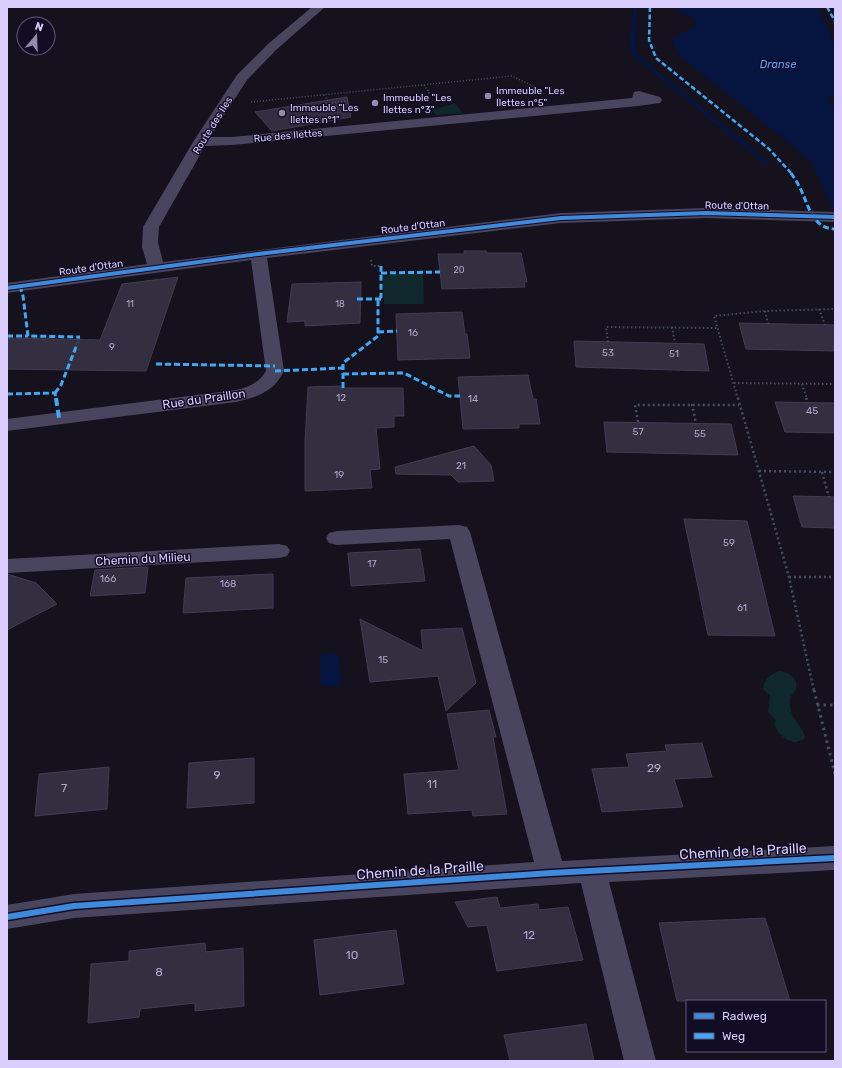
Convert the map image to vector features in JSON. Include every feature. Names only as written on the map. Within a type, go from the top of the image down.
[{"type":"street","name":"Route des Iles","points":[[157,267],[150,247],[149,235],[151,227],[200,142],[245,74],[272,47],[319,7]]},
{"type":"street","name":"Rue des Ilettes","points":[[200,142],[238,140],[638,102],[639,95],[655,100],[654,96],[642,91],[631,91],[614,95]]},
{"type":"street","points":[[238,140],[236,136],[240,132],[271,129]]},
{"type":"street","name":"Route d'Ottan","points":[[7,288],[258,254],[561,218],[666,214],[799,215],[829,217]]},
{"type":"street","name":"Rue du Praillon","points":[[7,425],[236,396],[251,392],[268,383],[275,371],[258,254]]},
{"type":"street","points":[[337,538],[459,532],[551,873]]},
{"type":"street","name":"Chemin du Milieu","points":[[7,566],[279,551]]},
{"type":"street","name":"Chemin de la Praille","points":[[7,917],[74,906],[551,873],[835,858]]},
{"type":"street","points":[[592,871],[640,1061]]},
{"type":"path","points":[[248,102],[512,76],[533,86],[542,96]]},
{"type":"path","points":[[424,85],[429,92],[427,103]]},
{"type":"path","points":[[324,94],[335,111]]},
{"type":"path","points":[[329,103],[350,101]]},
{"type":"path","points":[[372,263],[372,266],[381,266]]},
{"type":"path","points":[[819,309],[825,325]]},
{"type":"path","points":[[835,309],[765,311],[714,316],[789,577],[817,705],[835,774]]},
{"type":"path","points":[[765,311],[768,324]]},
{"type":"path","points":[[608,342],[606,327],[718,328]]},
{"type":"path","points":[[672,327],[675,343]]},
{"type":"path","points":[[76,347],[80,338]]},
{"type":"path","points":[[734,383],[835,384]]},
{"type":"path","points":[[802,384],[808,403]]},
{"type":"path","points":[[692,404],[696,424]]},
{"type":"path","points":[[638,422],[635,405],[739,405]]},
{"type":"path","points":[[758,471],[835,472]]},
{"type":"path","points":[[822,472],[828,497]]},
{"type":"path","points":[[789,577],[835,577]]},
{"type":"path","points":[[817,705],[835,705]]},
{"type":"green space","points":[[455,103],[462,113],[436,115],[433,110]]},
{"type":"green space","points":[[391,274],[423,274],[424,304],[384,304],[383,278]]},
{"type":"green space","points":[[779,671],[789,674],[796,681],[796,689],[790,699],[790,707],[792,715],[802,730],[805,738],[798,742],[785,738],[780,733],[776,728],[775,719],[768,712],[770,696],[763,689],[768,678]]},
{"type":"water","name":"Dranse","points":[[674,7],[816,7],[828,28],[835,48],[835,94],[829,99],[829,103],[835,109],[835,213],[812,163],[782,137],[679,55],[675,48],[673,38],[693,27],[696,22],[694,19]]},
{"type":"water","points":[[334,653],[339,655],[342,681],[337,686],[325,686],[320,684],[320,659],[323,654]]},
{"type":"building","points":[[347,97],[351,117],[272,131],[255,112]]},
{"type":"building","points":[[464,251],[486,251],[486,253],[521,253],[527,282],[524,282],[525,287],[442,289],[438,254],[464,254]]},
{"type":"building","points":[[178,277],[146,371],[7,369],[7,338],[100,340],[122,284]]},
{"type":"building","points":[[361,282],[360,323],[305,326],[305,321],[287,322],[292,284]]},
{"type":"building","points":[[462,312],[470,358],[398,360],[396,314]]},
{"type":"building","points":[[739,323],[835,325],[835,351],[746,349]]},
{"type":"building","points":[[574,341],[704,344],[709,371],[576,367]]},
{"type":"building","points":[[528,375],[533,399],[536,399],[540,424],[519,424],[519,428],[463,429],[458,377]]},
{"type":"building","points":[[340,386],[340,388],[403,388],[404,416],[394,416],[394,427],[376,428],[380,469],[370,470],[372,488],[305,491],[305,442],[308,387]]},
{"type":"building","points":[[775,402],[835,403],[835,433],[785,432]]},
{"type":"building","points":[[604,422],[731,424],[738,455],[607,452]]},
{"type":"building","points":[[474,446],[491,465],[494,481],[458,482],[451,475],[396,474],[395,467]]},
{"type":"building","points":[[793,496],[835,497],[835,528],[802,527]]},
{"type":"building","points":[[684,519],[747,521],[775,636],[708,635]]},
{"type":"building","points":[[420,549],[425,581],[351,586],[348,553]]},
{"type":"building","points":[[148,567],[145,593],[90,596],[95,570]]},
{"type":"building","points":[[7,574],[36,583],[57,604],[7,630]]},
{"type":"building","points":[[273,574],[273,608],[183,613],[186,578]]},
{"type":"building","points":[[360,619],[423,651],[421,630],[462,628],[476,683],[446,711],[438,676],[370,682]]},
{"type":"building","points":[[489,710],[496,737],[493,737],[507,814],[473,816],[472,810],[408,814],[404,774],[459,770],[447,714]]},
{"type":"building","points":[[702,743],[712,777],[674,779],[683,807],[602,812],[592,769],[629,767],[626,754],[667,751],[665,745]]},
{"type":"building","points":[[254,758],[254,803],[187,808],[189,763]]},
{"type":"building","points":[[109,767],[107,809],[35,816],[39,774]]},
{"type":"building","points":[[497,897],[500,908],[538,904],[539,910],[568,907],[583,960],[497,971],[487,925],[468,927],[455,902]]},
{"type":"building","points":[[765,918],[790,1000],[677,1001],[659,923]]},
{"type":"building","points":[[396,930],[404,984],[320,995],[314,940]]},
{"type":"building","points":[[205,943],[206,952],[243,948],[244,1006],[195,1011],[195,1003],[140,1009],[139,1017],[88,1023],[91,964],[129,961],[129,951]]},
{"type":"building","points":[[586,1024],[594,1061],[510,1061],[504,1035]]},
{"type":"waterway","points":[[635,7],[632,42],[635,55],[767,163]]},
{"type":"marked path","points":[[650,7],[648,27],[649,40],[656,58],[769,149],[786,167],[797,182],[814,219],[824,228],[835,229]]},
{"type":"marked path","points":[[827,7],[835,21]]},
{"type":"marked path","points":[[343,388],[343,363],[378,336],[378,299],[381,297],[381,266]]},
{"type":"marked path","points":[[381,273],[440,272]]},
{"type":"marked path","points":[[20,286],[23,296],[28,336],[80,337]]},
{"type":"marked path","points":[[357,299],[382,299]]},
{"type":"marked path","points":[[378,332],[397,331]]},
{"type":"marked path","points":[[7,336],[28,336]]},
{"type":"marked path","points":[[55,393],[61,385],[76,347]]},
{"type":"marked path","points":[[156,364],[275,366]]},
{"type":"marked path","points":[[275,371],[343,368]]},
{"type":"marked path","points":[[343,374],[404,373],[449,396],[460,396]]},
{"type":"marked path","points":[[7,394],[55,393],[59,418]]},
{"type":"cycle path","points":[[7,288],[258,254],[561,218],[706,213],[835,217]]},
{"type":"cycle path","points":[[7,917],[74,906],[551,873],[835,858]]},
{"type":"place","name":"Immeuble \"Les Ilettes n°5\"","points":[[488,96]]},
{"type":"place","name":"Immeuble \"Les Ilettes n°3\"","points":[[375,103]]},
{"type":"place","name":"Immeuble \"Les Ilettes n°1\"","points":[[282,113]]}]
